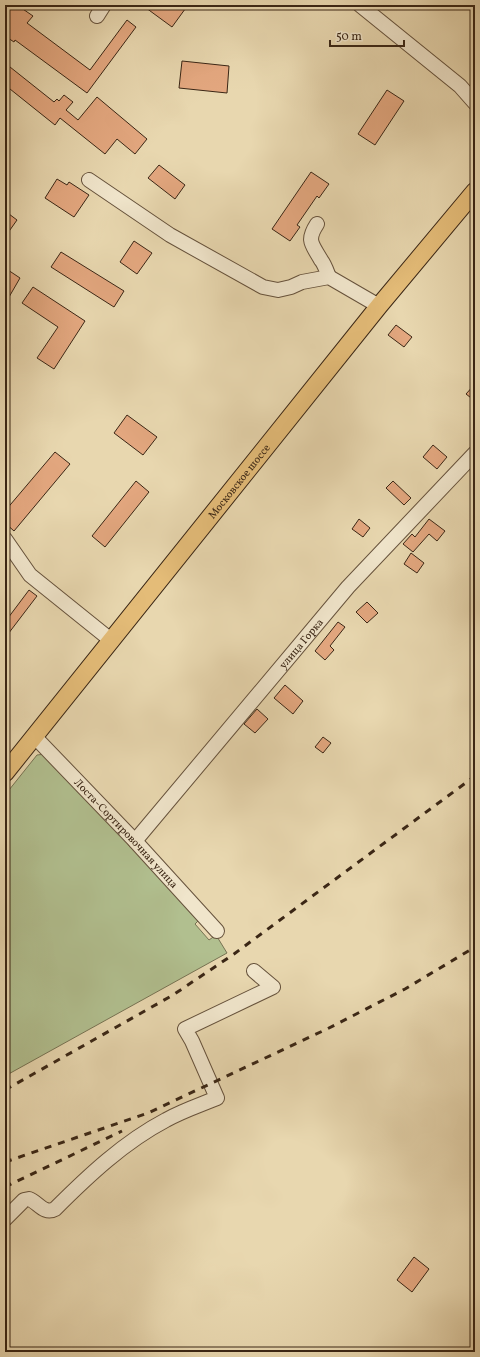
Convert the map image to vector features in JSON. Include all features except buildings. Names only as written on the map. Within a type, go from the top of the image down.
[{"type":"main road","name":"Московское шоссе","points":[[5,773],[379,306],[474,193]]},
{"type":"street","points":[[360,5],[460,86],[475,103]]},
{"type":"street","points":[[89,180],[170,235],[263,287],[278,290],[291,287],[302,282],[329,278]]},
{"type":"street","points":[[317,224],[311,233],[311,244],[322,262],[329,278],[379,306]]},
{"type":"street","name":"улица Горка","points":[[135,841],[348,587],[475,453]]},
{"type":"street","points":[[5,539],[30,575],[112,641]]},
{"type":"street","name":"Лоста-Сортировочная улица","points":[[34,736],[135,841],[217,931]]},
{"type":"street","points":[[5,1219],[24,1200],[29,1199],[46,1211],[55,1209],[92,1173],[126,1147],[166,1120],[217,1098],[192,1041],[185,1029],[273,988],[254,971]]},
{"type":"green space","points":[[46,754],[201,918],[195,924],[209,940],[216,935],[227,953],[5,1076],[5,795],[37,755]]},
{"type":"railway","points":[[5,1090],[173,995],[234,954],[475,776]]},
{"type":"railway","points":[[5,1162],[148,1113],[327,1029],[405,989],[475,947]]},
{"type":"railway","points":[[5,1187],[122,1131]]}]
